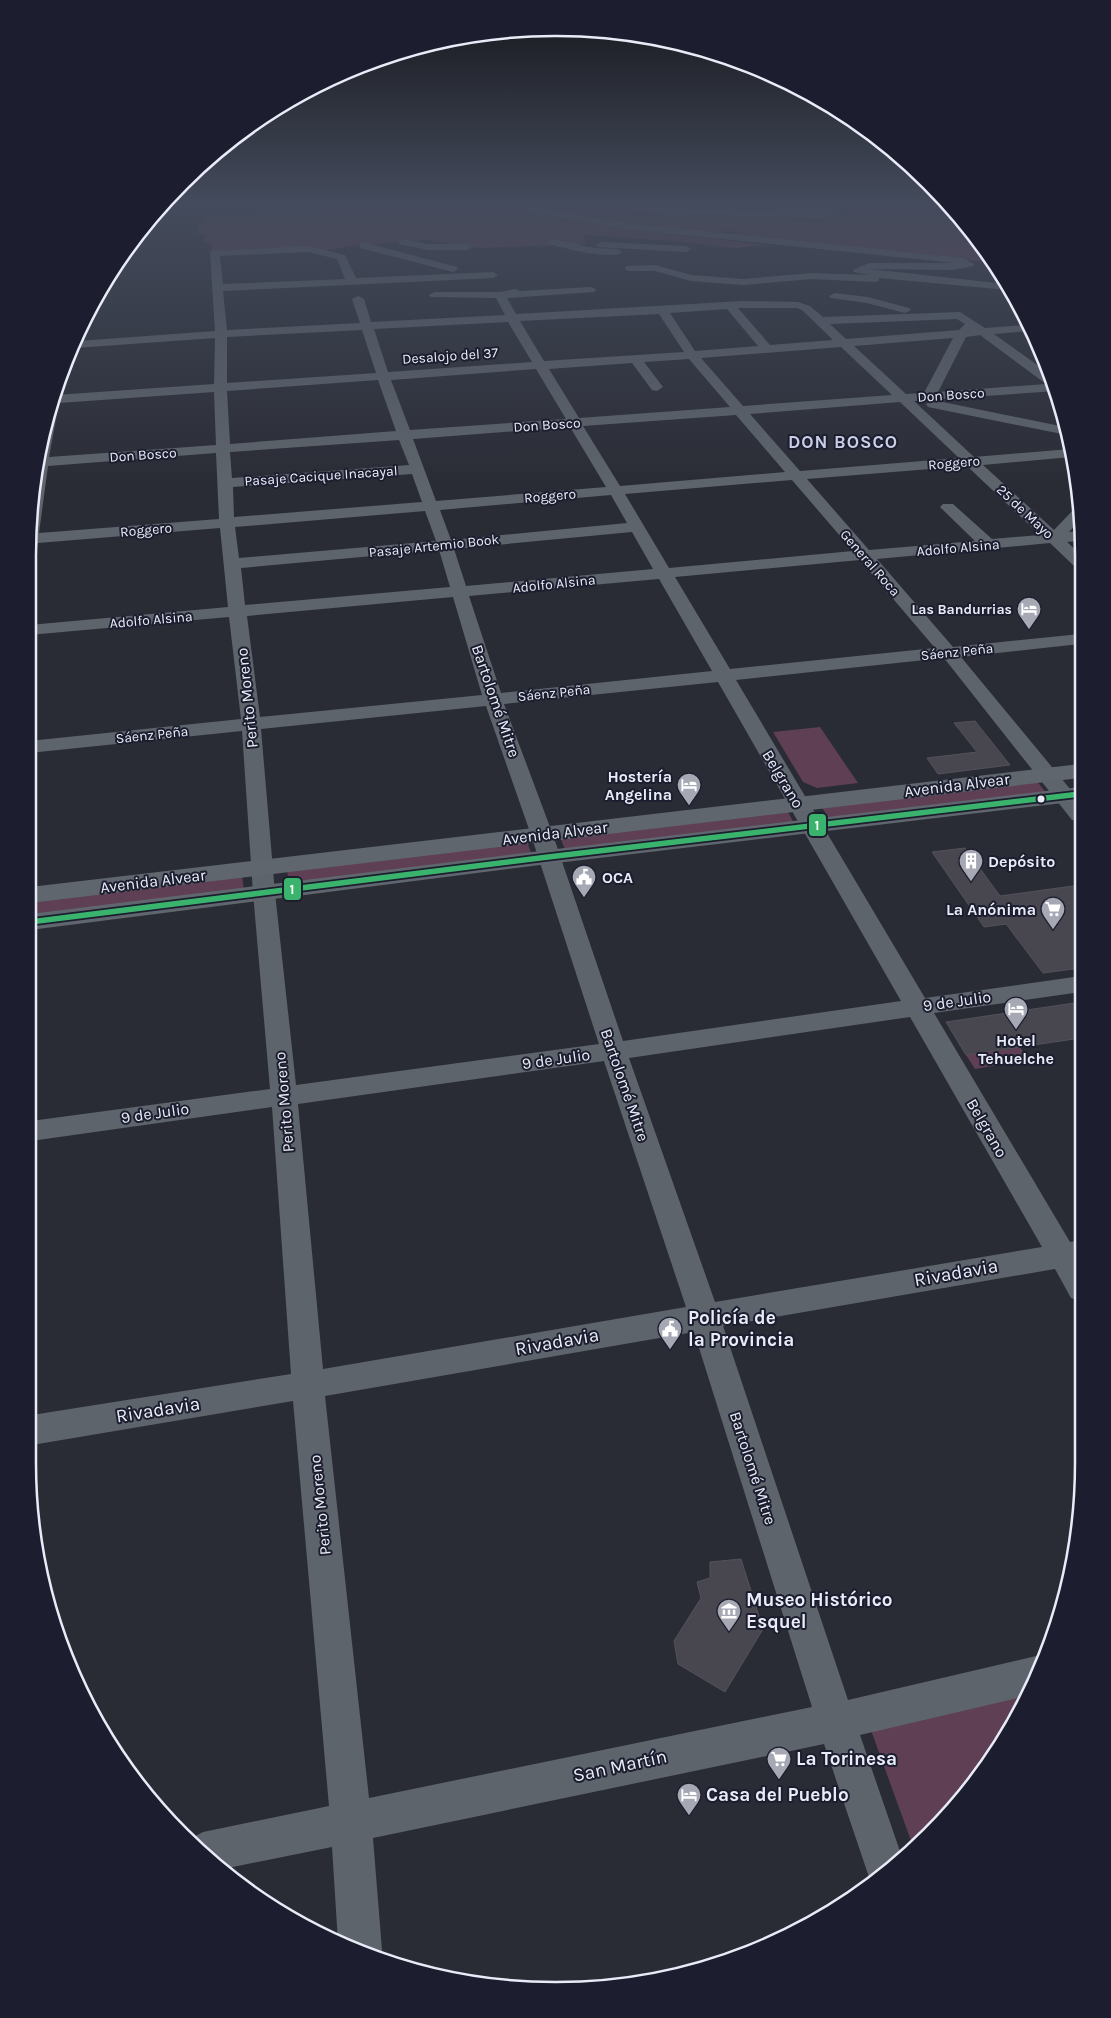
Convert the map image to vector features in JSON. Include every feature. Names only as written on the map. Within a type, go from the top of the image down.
[{"type":"main road","name":"Avenida Alvear","points":[[36,921],[263,881],[545,846],[798,804],[1075,772]]},
{"type":"main road","name":"Avenida Alvear","points":[[545,846],[812,827],[1072,795]]},
{"type":"main road","name":"Avenida Alvear","points":[[36,896],[263,881]]},
{"type":"street","name":"Perito Moreno","points":[[218,296],[221,334],[220,387],[227,523],[251,725],[308,1386],[351,1822],[360,1943]]},
{"type":"street","points":[[505,305],[537,296]]},
{"type":"street","points":[[82,345],[367,326],[555,296]]},
{"type":"street","points":[[836,296],[894,306],[918,316]]},
{"type":"street","name":"Bartolomé Mitre","points":[[358,299],[383,376],[445,545],[493,699],[545,846],[704,1316],[835,1722],[884,1864]]},
{"type":"street","points":[[437,300],[505,305],[662,310],[730,305],[768,350]]},
{"type":"street","name":"25 de Mayo","points":[[730,305],[792,303],[806,308],[1075,558]]},
{"type":"street","name":"Belgrano","points":[[505,305],[637,527],[916,1007],[1072,1253]]},
{"type":"street","name":"General Roca","points":[[662,310],[692,355],[949,653],[1046,775],[1072,795]]},
{"type":"street","points":[[820,321],[918,316],[971,323],[1004,318]]},
{"type":"street","points":[[971,323],[1042,376]]},
{"type":"street","name":"Desalojo del 37","points":[[61,399],[844,344],[961,334],[971,323],[1022,328]]},
{"type":"street","points":[[930,396],[961,334]]},
{"type":"street","points":[[1015,355],[1031,353]]},
{"type":"street","points":[[635,359],[657,387]]},
{"type":"street","name":"Don Bosco","points":[[45,462],[224,450],[1046,387]]},
{"type":"street","points":[[904,398],[1059,430]]},
{"type":"street","name":"Roggero","points":[[36,542],[227,523],[1065,454]]},
{"type":"street","name":"Pasaje Cacique Inacayal","points":[[225,483],[417,469]]},
{"type":"street","points":[[948,507],[989,545]]},
{"type":"street","points":[[1054,539],[1074,518]]},
{"type":"street","name":"Pasaje Artemio Book","points":[[232,564],[637,527]]},
{"type":"street","name":"Adolfo Alsina","points":[[36,629],[461,593],[1074,537]]},
{"type":"street","name":"Sáenz Peña","points":[[36,746],[1075,640]]},
{"type":"street","name":"9 de Julio","points":[[36,1130],[1075,985]]},
{"type":"street","name":"Rivadavia","points":[[36,1429],[308,1386],[1072,1253]]},
{"type":"street","name":"San Martín","points":[[211,1851],[835,1722],[1028,1677]]},
{"type":"shaded area","points":[[820,727],[858,783],[817,788],[803,782],[773,732]]},
{"type":"shaded area","points":[[1036,780],[1047,794],[830,820],[821,806]]},
{"type":"shaded area","points":[[787,810],[795,825],[566,852],[560,837]]},
{"type":"shaded area","points":[[527,841],[532,856],[289,885],[287,869]]},
{"type":"shaded area","points":[[242,875],[244,891],[36,916],[36,899]]},
{"type":"shaded area","points":[[1020,1047],[1029,1060],[975,1069],[966,1055]]},
{"type":"shaded area","points":[[1029,1674],[1005,1722],[987,1751],[946,1805],[911,1841],[864,1711]]},
{"type":"building","points":[[975,721],[1010,765],[938,774],[927,758],[977,752],[954,723]]},
{"type":"building","points":[[965,848],[1000,896],[1075,886],[1075,969],[1043,973],[1006,924],[984,927],[932,852]]},
{"type":"building","name":"Hotel Tehuelche","points":[[1075,1003],[1075,1039],[966,1055],[946,1022]]},
{"type":"building","points":[[741,1559],[763,1629],[725,1692],[678,1664],[674,1641],[701,1598],[697,1582],[710,1578],[710,1562]]},
{"type":"transit line","name":"1","points":[[36,921],[548,857],[1075,795]]},
{"type":"place","name":"Las Bandurrias","points":[[1029,630]]},
{"type":"place","name":"Hostería Angelina","points":[[689,806]]},
{"type":"place","name":"Depósito","points":[[971,882]]},
{"type":"place","name":"OCA","points":[[584,898]]},
{"type":"place","name":"La Anónima","points":[[1053,930]]},
{"type":"place","name":"Hotel Tehuelche","points":[[1016,1030]]},
{"type":"place","name":"Policía de la Provincia","points":[[670,1350]]},
{"type":"place","name":"Museo Histórico Esquel","points":[[729,1632]]},
{"type":"place","name":"La Torinesa","points":[[779,1780]]},
{"type":"place","name":"Casa del Pueblo","points":[[689,1816]]},
{"type":"district","name":"DON BOSCO","points":[[843,442]]}]
